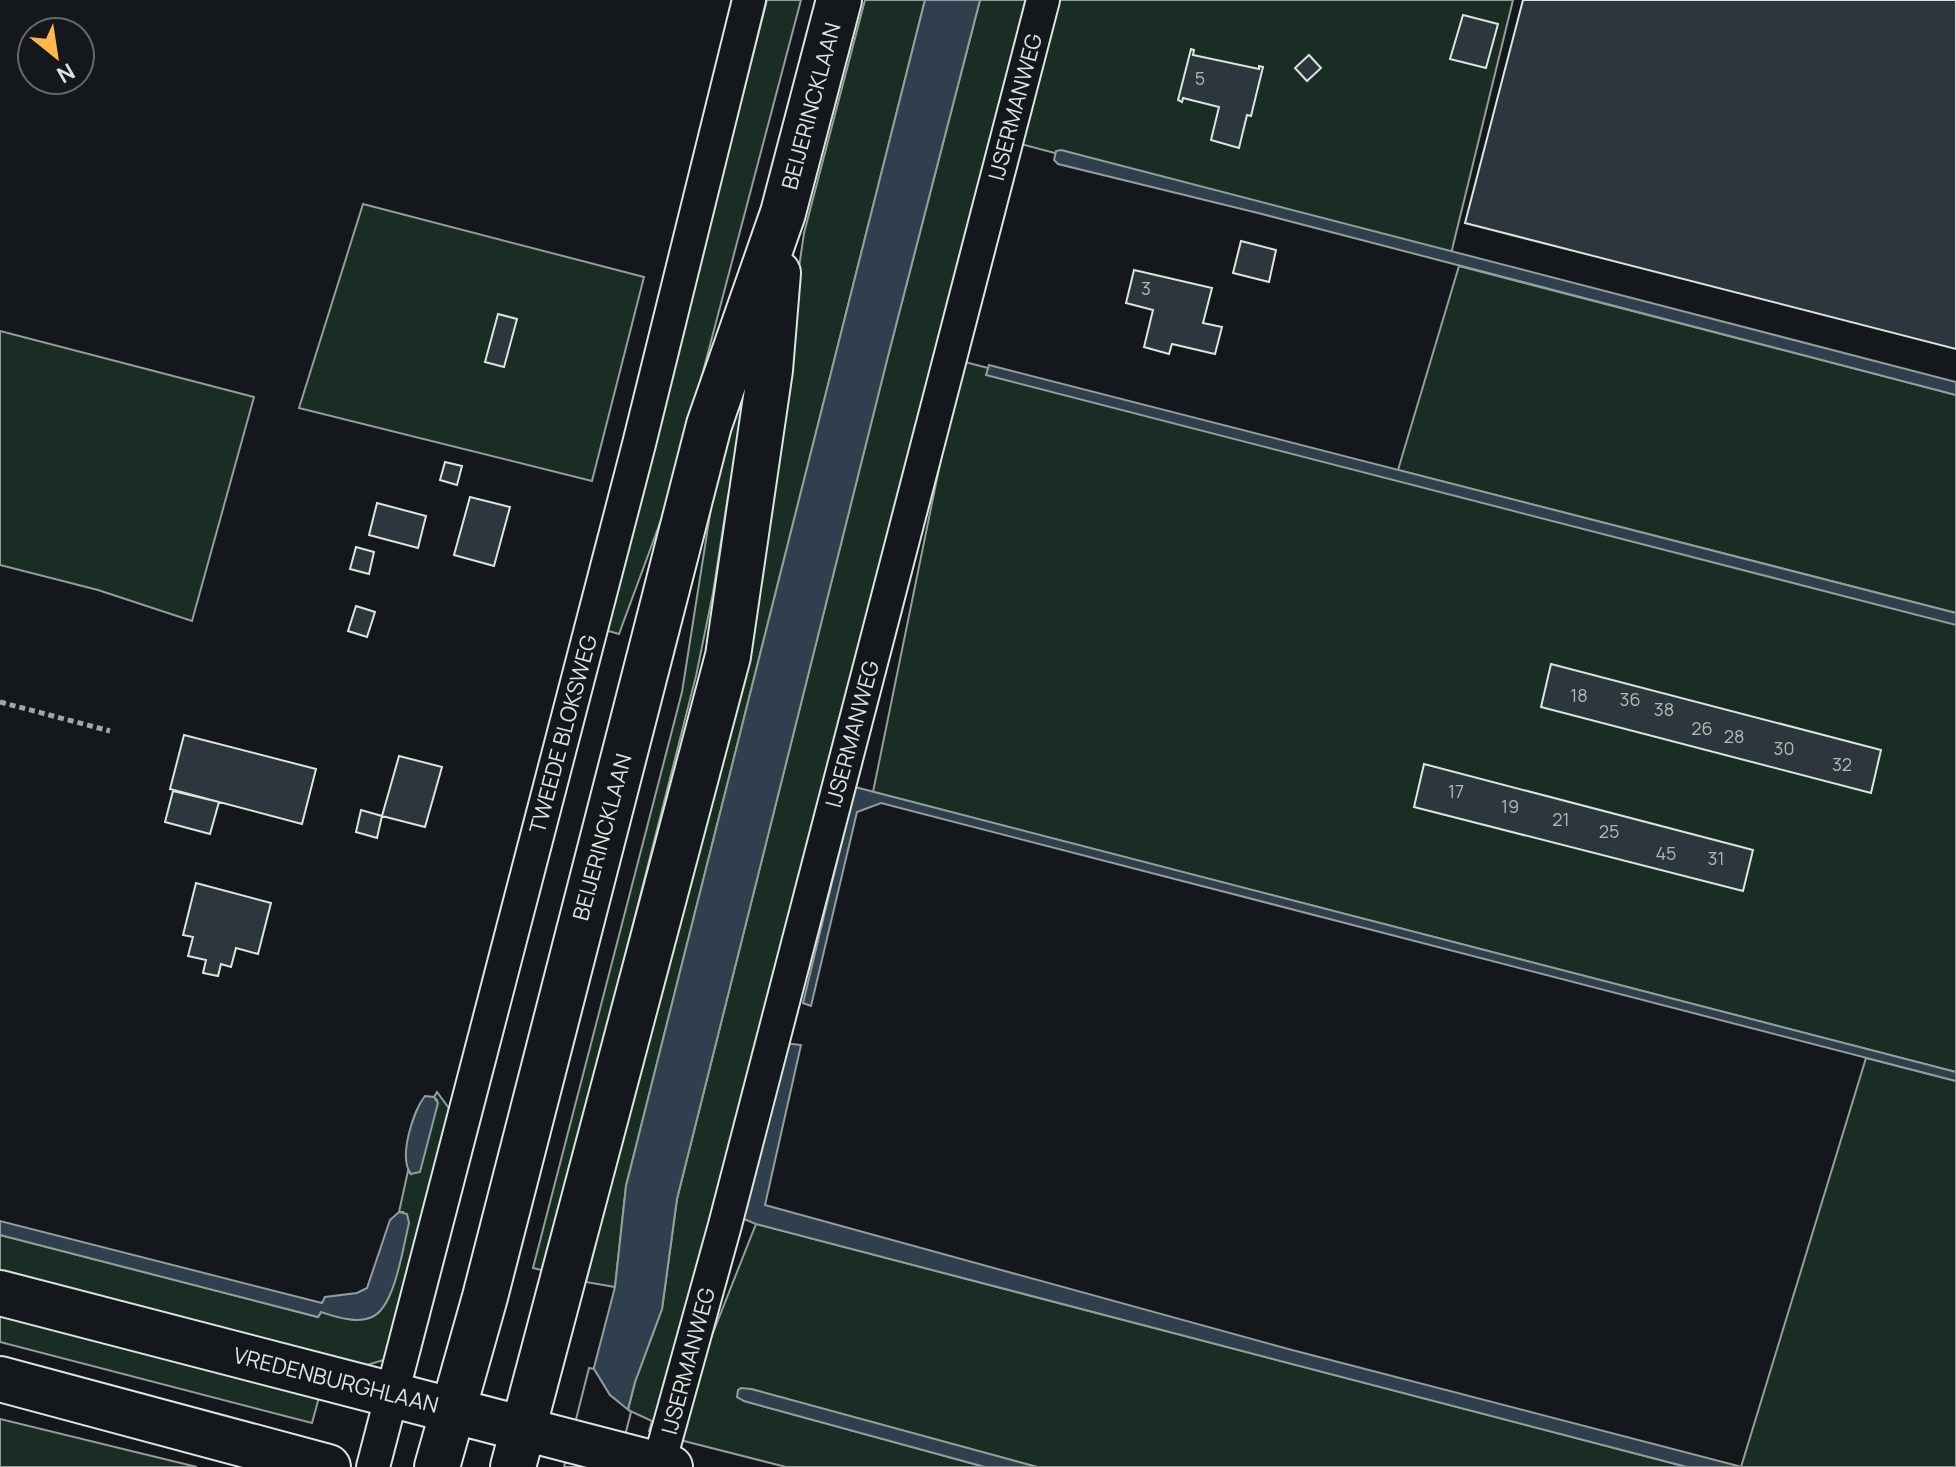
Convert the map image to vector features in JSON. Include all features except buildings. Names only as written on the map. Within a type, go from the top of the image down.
[{"type":"main road","name":"BEIJERINCKLAAN","points":[[437,1467],[485,1297],[709,425],[783,213],[839,0]]},
{"type":"main road","name":"BEIJERINCKLAAN","points":[[518,1448],[728,656],[770,370],[783,213]]},
{"type":"main road","name":"VREDENBURGHLAAN","points":[[0,1293],[453,1410],[518,1448]]},
{"type":"main road","points":[[0,1379],[328,1467]]},
{"type":"street","name":"TWEEDE BLOKSWEG","points":[[373,1467],[639,444],[749,0]]},
{"type":"street","name":"IJSERMANWEG","points":[[653,1463],[729,1210],[1043,0]]},
{"type":"street","name":"VREDENBURGHLAAN","points":[[518,1448],[569,1441],[653,1463]]},
{"type":"path","points":[[0,702],[110,731]]},
{"type":"green space","points":[[767,0],[801,0],[671,493],[619,634],[605,630]]},
{"type":"green space","points":[[865,0],[925,0],[626,1186],[615,1287],[586,1282],[723,733],[766,496],[804,233]]},
{"type":"green space","points":[[980,0],[1026,0],[655,1432],[649,1431],[652,1421],[628,1410],[662,1309],[677,1199]]},
{"type":"green space","points":[[1053,0],[1513,0],[1450,258],[1017,143]]},
{"type":"green space","points":[[363,204],[644,277],[592,481],[299,408]]},
{"type":"green space","points":[[1459,266],[1956,395],[1956,613],[1398,470]]},
{"type":"green space","points":[[0,331],[254,397],[192,621],[98,590],[0,565]]},
{"type":"green space","points":[[763,361],[728,496],[696,676],[545,1271],[533,1268],[682,692],[714,489],[736,380]]},
{"type":"green space","points":[[961,361],[1956,617],[1956,1072],[873,792]]},
{"type":"green space","points":[[1866,1058],[1956,1081],[1956,1467],[1741,1467]]},
{"type":"green space","points":[[437,1092],[451,1111],[387,1359],[354,1369],[0,1285],[0,1235],[318,1317],[321,1312],[352,1319],[370,1317],[384,1305],[390,1294],[403,1212],[399,1212],[408,1171],[411,1174],[437,1100],[434,1097]]},
{"type":"green space","points":[[756,1224],[1687,1467],[1037,1467],[751,1389],[744,1401],[985,1467],[786,1467],[680,1440],[701,1363]]},
{"type":"green space","points":[[0,1306],[321,1390],[312,1423],[0,1342]]},
{"type":"green space","points":[[0,1419],[197,1467],[0,1467]]},
{"type":"water","points":[[925,0],[980,0],[677,1199],[662,1309],[635,1382],[613,1467],[568,1467],[615,1287],[626,1186]]},
{"type":"water","points":[[1056,151],[1956,382],[1956,395],[1058,164],[1054,160]]},
{"type":"water","points":[[989,365],[1956,613],[1956,625],[986,375]]},
{"type":"water","points":[[855,787],[1956,1072],[1956,1081],[881,803],[857,812],[811,1006],[803,1003]]},
{"type":"water","points":[[784,1043],[801,1045],[765,1205],[1292,1350],[1742,1467],[1687,1467],[756,1224],[739,1217]]},
{"type":"water","points":[[425,1096],[434,1097],[438,1103],[420,1172],[411,1174],[407,1167],[407,1146],[416,1112]]},
{"type":"water","points":[[399,1212],[407,1214],[409,1223],[392,1289],[380,1311],[359,1320],[321,1312],[318,1317],[0,1235],[0,1221],[322,1303],[325,1297],[357,1293],[367,1288],[390,1220]]},
{"type":"water","points":[[741,1388],[1037,1467],[985,1467],[744,1401],[737,1397]]},
{"type":"pier","points":[[589,1368],[594,1369],[610,1395],[631,1412],[617,1467],[564,1467]]}]
